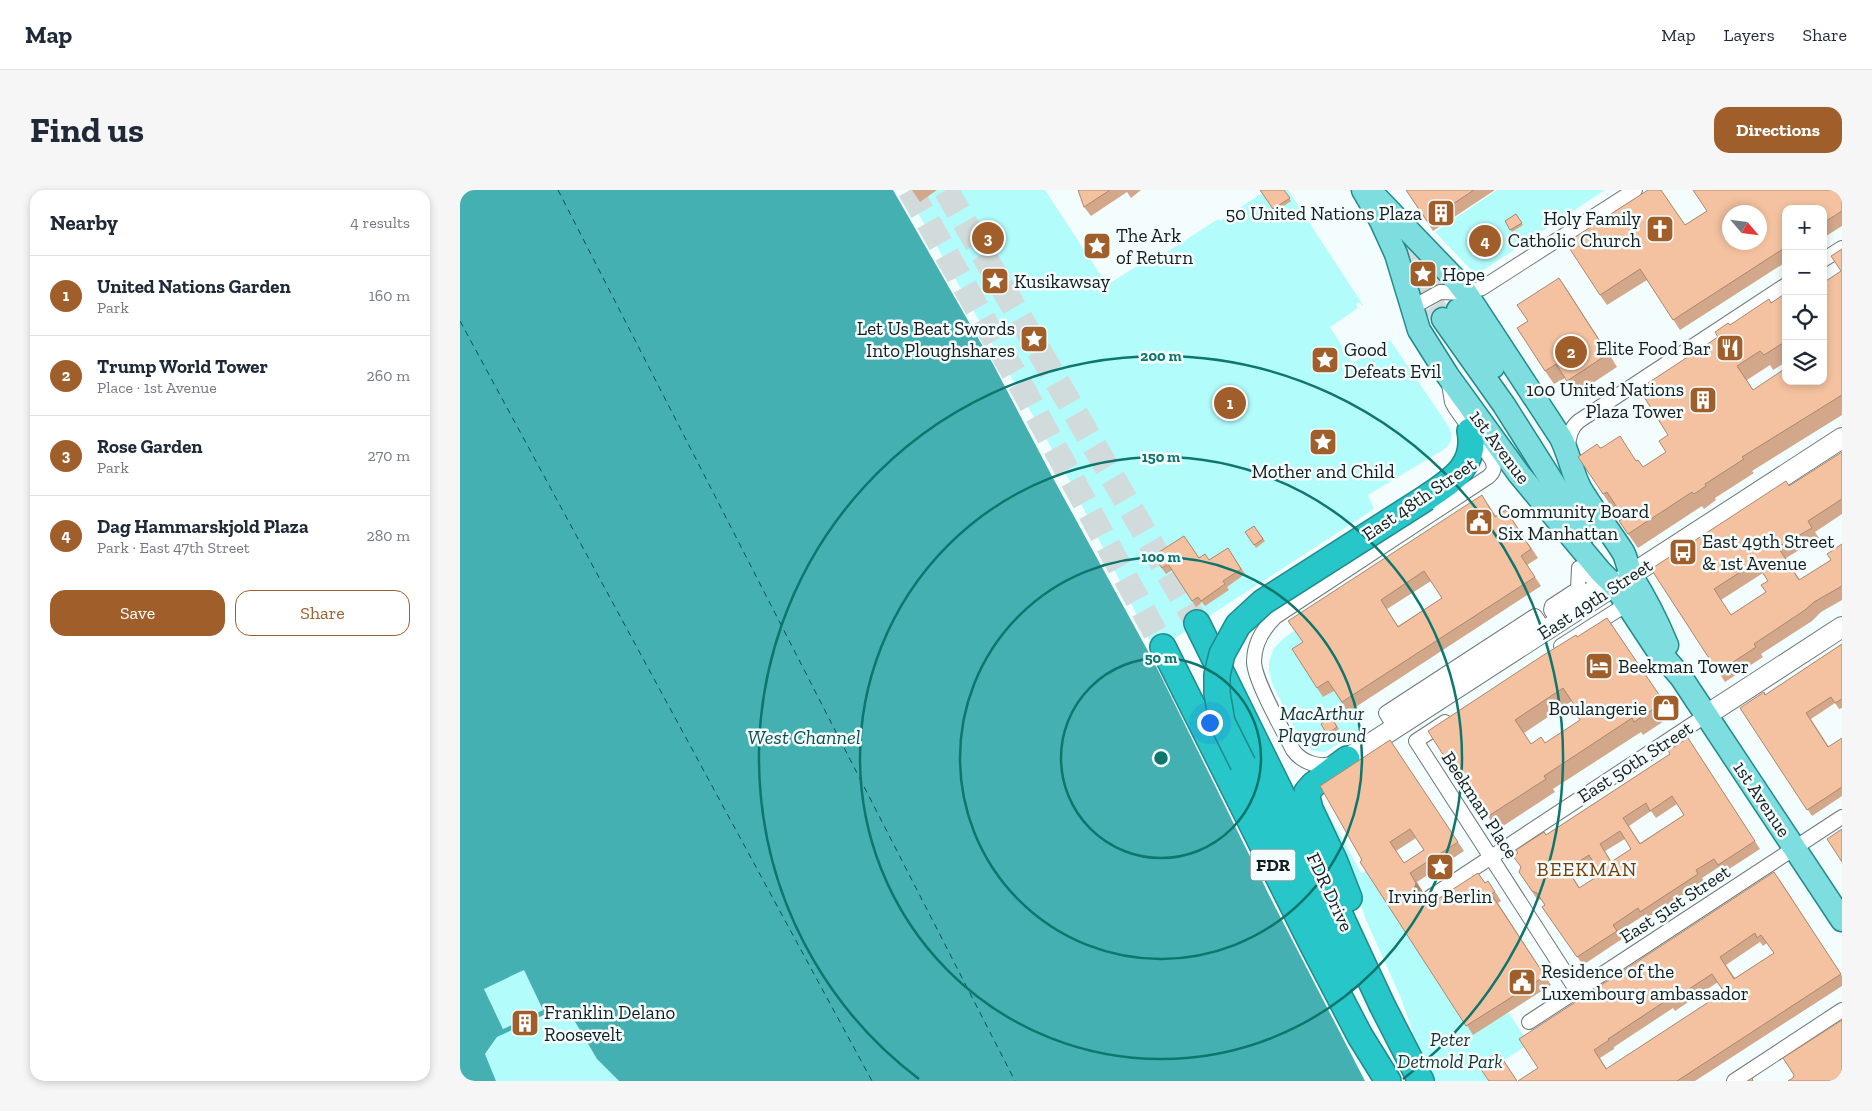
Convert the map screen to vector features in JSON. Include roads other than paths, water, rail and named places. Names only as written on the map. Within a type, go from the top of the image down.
[{"type":"highway","points":[[1389,1081],[1366,1016],[1222,722],[1217,692],[1218,675],[1222,654],[1238,625],[1263,602],[1451,480],[1467,464],[1472,449],[1470,431]]},
{"type":"highway","name":"FDR Drive","points":[[1197,623],[1320,872],[1382,1005],[1421,1081]]},
{"type":"highway","name":"FDR Drive","points":[[1163,646],[1313,946],[1360,1036],[1389,1081]]},
{"type":"highway","points":[[1348,760],[1313,785],[1307,792],[1307,800],[1366,937],[1382,1005]]},
{"type":"main road","name":"1st Avenue","points":[[1363,190],[1389,238],[1401,268],[1419,330],[1448,376],[1519,474],[1600,571],[1617,586],[1656,648],[1681,677],[1842,920]]},
{"type":"main road","name":"1st Avenue","points":[[1369,190],[1456,279],[1456,308],[1561,438],[1572,472],[1581,489],[1624,554],[1617,586]]},
{"type":"main road","points":[[1456,308],[1509,413],[1604,562],[1617,586]]},
{"type":"main road","name":"East 49th Street","points":[[1348,760],[1842,438]]},
{"type":"main road","name":"East 50th Street","points":[[1706,716],[1842,627]]},
{"type":"street","points":[[1413,307],[1440,292],[1456,308],[1482,288],[1635,190]]},
{"type":"street","points":[[1827,257],[1842,248]]},
{"type":"street","points":[[1568,455],[1570,436],[1575,424],[1782,288]]},
{"type":"street","name":"East 48th Street","points":[[1348,760],[1332,765],[1317,765],[1306,762],[1293,750],[1262,688],[1254,662],[1256,647],[1264,631],[1275,618],[1490,475],[1494,468],[1492,460],[1470,431],[1452,402],[1448,376]]},
{"type":"street","points":[[1548,655],[1617,586]]},
{"type":"street","points":[[1535,616],[1539,622],[1389,718],[1386,712],[1535,616]]},
{"type":"street","name":"Beekman Place","points":[[1457,714],[1416,741],[1492,856],[1577,991]]},
{"type":"street","name":"East 50th Street","points":[[1429,898],[1706,716]]},
{"type":"street","name":"East 51st Street","points":[[1529,1022],[1842,817]]},
{"type":"street","points":[[1734,1081],[1842,1010]]},
{"type":"water","name":"West Channel","points":[[460,190],[893,190],[993,364],[1154,662],[1269,895],[1365,1081],[619,1081],[597,1059],[571,1015],[557,1009],[537,1018],[535,1014],[543,1010],[524,970],[484,989],[503,1029],[512,1025],[514,1029],[497,1037],[485,1054],[496,1081],[460,1081]]},
{"type":"tunnel","points":[[910,190],[1024,391],[1163,647]]},
{"type":"tunnel","points":[[946,190],[1197,623]]},
{"type":"tunnel","points":[[1417,247],[1458,310]]},
{"type":"tunnel","points":[[1398,250],[1443,319]]},
{"type":"place","name":"50 United Nations Plaza","points":[[1441,213]]},
{"type":"place","name":"Holy Family Catholic Church","points":[[1660,229]]},
{"type":"place","name":"Rose Garden","points":[[988,238]]},
{"type":"place","name":"Dag Hammarskjold Plaza","points":[[1485,241]]},
{"type":"place","name":"The Ark of Return","points":[[1097,246]]},
{"type":"place","name":"Hope","points":[[1423,274]]},
{"type":"place","name":"Kusikawsay","points":[[995,281]]},
{"type":"place","name":"Let Us Beat Swords Into Ploughshares","points":[[1034,339]]},
{"type":"place","name":"Elite Food Bar","points":[[1730,348]]},
{"type":"place","name":"Trump World Tower","points":[[1571,352]]},
{"type":"place","name":"Good Defeats Evil","points":[[1325,360]]},
{"type":"place","name":"100 United Nations Plaza Tower","points":[[1703,400]]},
{"type":"place","name":"United Nations Garden","points":[[1230,403]]},
{"type":"place","name":"Mother and Child","points":[[1323,442]]},
{"type":"place","name":"Community Board Six Manhattan","points":[[1479,522]]},
{"type":"place","name":"East 49th Street & 1st Avenue","points":[[1683,552]]},
{"type":"place","name":"Beekman Tower","points":[[1599,666]]},
{"type":"place","name":"Boulangerie","points":[[1666,708]]},
{"type":"place","name":"Irving Berlin","points":[[1440,867]]},
{"type":"place","name":"Residence of the Luxembourg ambassador","points":[[1522,982]]},
{"type":"place","name":"Franklin Delano Roosevelt","points":[[525,1023]]},
{"type":"district","name":"BEEKMAN","points":[[1587,869]]},
{"type":"park label","name":"MacArthur Playground","points":[[1322,724]]},
{"type":"park label","name":"Peter Detmold Park","points":[[1450,1050]]}]
